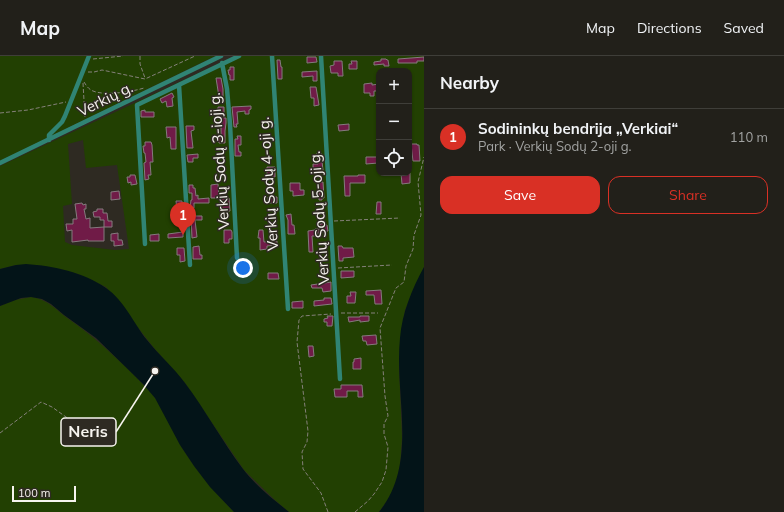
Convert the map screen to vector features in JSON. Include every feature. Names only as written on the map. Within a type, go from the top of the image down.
[{"type":"street","name":"Verkių g.","points":[[0,163],[221,56]]},
{"type":"street","points":[[145,244],[137,105],[239,56]]},
{"type":"street","name":"Verkių Sodų 4-oji g.","points":[[272,56],[288,310]]},
{"type":"street","name":"Verkių Sodų 5-oji g.","points":[[321,56],[340,379]]},
{"type":"street","points":[[49,140],[49,135],[62,122],[65,116],[88,58]]},
{"type":"street","name":"Verkių Sodų 3-ioji g.","points":[[222,64],[225,71],[237,258]]},
{"type":"street","points":[[179,85],[190,265]]},
{"type":"path","points":[[88,58],[123,56]]},
{"type":"path","points":[[140,56],[140,64],[145,79]]},
{"type":"path","points":[[83,71],[94,72],[102,70],[145,79],[196,56]]},
{"type":"path","points":[[86,122],[83,81],[88,88],[106,93],[135,91],[146,88]]},
{"type":"path","points":[[0,112],[49,106],[68,102],[72,99]]},
{"type":"path","points":[[355,512],[374,494],[382,482],[386,470],[388,447],[384,434],[384,424],[388,416],[380,328],[396,288],[404,282],[406,266],[413,249],[414,235],[421,215],[418,182],[424,157]]},
{"type":"path","points":[[330,221],[400,218]]},
{"type":"path","points":[[334,268],[392,264]]},
{"type":"path","points":[[328,512],[321,493],[303,469],[302,452],[307,442],[308,431],[297,342],[299,320],[304,316],[378,313]]},
{"type":"path","points":[[0,433],[41,402],[52,407],[80,427]]},
{"type":"green space","points":[[0,56],[215,56],[0,161]]},
{"type":"green space","points":[[235,56],[424,56],[424,267],[405,310],[399,366],[402,438],[400,466],[395,487],[379,512],[289,512],[244,470],[185,383],[154,348],[106,287],[78,274],[37,265],[16,265],[0,269],[0,166]],"holes":[[[83,140],[86,168],[117,165],[129,249],[115,250],[72,245],[65,242],[63,206],[72,204],[68,144]]]},
{"type":"green space","points":[[31,297],[47,303],[86,332],[101,344],[146,387],[162,409],[181,446],[193,464],[234,512],[0,512],[0,306],[15,300]]},
{"type":"shaded area","points":[[26,264],[58,268],[78,274],[97,282],[112,293],[118,299],[142,334],[185,383],[243,469],[259,486],[289,512],[234,512],[210,487],[194,466],[180,445],[155,398],[143,384],[96,338],[51,304],[42,299],[31,297],[21,298],[0,306],[0,269]]},
{"type":"shaded area","points":[[424,267],[424,512],[379,512],[391,493],[398,472],[402,450],[399,360],[401,329],[408,301]]},
{"type":"building","points":[[307,57],[316,57],[317,62],[307,63]]},
{"type":"building","points":[[424,57],[424,61],[417,61],[417,63],[398,63],[398,59]]},
{"type":"building","points":[[381,59],[388,60],[389,66],[384,66],[384,64],[374,65],[374,62],[381,61]]},
{"type":"building","points":[[277,60],[280,60],[282,67],[282,79],[278,79]]},
{"type":"building","points":[[334,61],[342,61],[343,76],[338,76],[338,73],[331,73],[330,66],[334,65]]},
{"type":"building","points":[[351,61],[357,61],[357,69],[349,69],[349,64],[352,64]]},
{"type":"building","points":[[230,67],[234,67],[234,80],[230,80],[228,70],[230,70]]},
{"type":"building","points":[[317,71],[317,81],[313,81],[313,76],[302,77],[302,72]]},
{"type":"building","points":[[216,78],[221,78],[223,97],[219,97]]},
{"type":"building","points":[[372,83],[372,85],[376,84],[374,96],[370,96],[370,93],[364,93],[364,84]]},
{"type":"building","points":[[310,87],[316,87],[319,105],[314,106],[314,98],[311,98]]},
{"type":"building","points":[[172,93],[174,97],[172,98],[173,106],[167,107],[166,101],[162,103],[160,99]]},
{"type":"building","points":[[251,106],[249,114],[245,114],[245,111],[237,112],[238,124],[236,124],[237,127],[234,127],[232,107]]},
{"type":"building","points":[[218,107],[224,107],[224,118],[226,118],[225,143],[219,143],[218,137],[221,137],[221,114],[217,114]]},
{"type":"building","points":[[145,110],[145,112],[154,112],[154,117],[141,117],[141,111]]},
{"type":"building","points":[[349,124],[349,130],[339,131],[338,125]]},
{"type":"building","points":[[186,126],[194,126],[194,130],[191,131],[193,148],[187,148]]},
{"type":"building","points":[[166,127],[176,127],[176,149],[171,149],[170,137],[167,138]]},
{"type":"building","points":[[237,136],[241,136],[241,145],[238,145],[241,156],[235,156],[235,139],[238,139]]},
{"type":"building","points":[[145,142],[151,142],[153,162],[150,162],[151,175],[148,175],[149,179],[145,180],[144,163],[146,162],[143,146],[145,146]]},
{"type":"building","points":[[412,144],[417,144],[419,145],[420,161],[413,161]]},
{"type":"building","points":[[317,153],[321,153],[323,170],[313,170],[313,164],[318,164]]},
{"type":"building","points":[[198,154],[198,158],[193,158],[193,162],[188,162],[187,155]]},
{"type":"building","points":[[366,157],[376,157],[376,163],[366,164]]},
{"type":"building","points":[[267,167],[275,167],[275,177],[267,177]]},
{"type":"building","points":[[130,175],[135,175],[137,184],[131,185],[131,182],[128,183],[127,177],[130,177]]},
{"type":"building","points":[[365,175],[365,183],[350,183],[350,196],[345,196],[344,176]]},
{"type":"building","points":[[401,176],[410,176],[410,183],[402,184]]},
{"type":"building","points":[[319,182],[323,182],[324,198],[322,198],[322,200],[319,200]]},
{"type":"building","points":[[290,183],[300,183],[300,190],[304,190],[304,195],[293,196],[293,191],[290,191]]},
{"type":"building","points":[[218,184],[219,198],[211,198],[211,185]]},
{"type":"building","points":[[189,185],[193,185],[193,188],[195,188],[198,199],[209,198],[209,203],[194,203],[194,208],[190,208],[192,193],[189,193]]},
{"type":"building","points":[[119,191],[120,199],[111,200],[111,192]]},
{"type":"building","points":[[268,197],[277,197],[277,203],[268,203]]},
{"type":"building","points":[[229,198],[230,211],[221,212],[220,199]]},
{"type":"building","points":[[176,201],[182,201],[182,210],[177,210]]},
{"type":"building","points":[[377,202],[381,202],[381,214],[376,214]]},
{"type":"building","points":[[82,203],[83,205],[86,204],[86,209],[84,209],[86,219],[90,218],[90,228],[104,227],[104,241],[88,240],[72,242],[72,230],[67,231],[66,224],[73,224],[73,219],[77,219],[75,204]]},
{"type":"building","points":[[97,209],[103,209],[103,213],[107,213],[108,221],[112,221],[112,227],[104,227],[104,220],[100,220],[100,217],[94,217],[93,212],[97,211]]},
{"type":"building","points":[[291,214],[295,234],[288,234],[288,220],[286,215]]},
{"type":"building","points":[[191,216],[202,216],[202,220],[195,220],[197,237],[192,238]]},
{"type":"building","points":[[325,223],[328,231],[321,232],[320,224]]},
{"type":"building","points":[[319,229],[319,233],[317,233],[317,236],[312,236],[313,252],[309,252],[308,231]]},
{"type":"building","points":[[224,230],[231,230],[232,232],[232,239],[229,239],[229,243],[224,243]]},
{"type":"building","points":[[259,230],[263,230],[264,242],[277,241],[277,245],[267,246],[267,249],[260,250],[260,238],[258,238]]},
{"type":"building","points":[[183,232],[183,237],[168,238],[168,234]]},
{"type":"building","points":[[118,233],[118,240],[122,240],[123,245],[114,246],[114,241],[111,241],[111,234]]},
{"type":"building","points":[[159,234],[159,241],[150,241],[150,235]]},
{"type":"building","points":[[199,246],[202,259],[193,259],[193,247]]},
{"type":"building","points":[[338,246],[342,246],[343,248],[353,248],[354,257],[343,258],[343,261],[339,261]]},
{"type":"building","points":[[177,248],[184,248],[185,261],[180,262],[180,255],[177,255]]},
{"type":"building","points":[[341,271],[354,271],[354,277],[341,278]]},
{"type":"building","points":[[268,273],[278,273],[279,279],[268,279]]},
{"type":"building","points":[[331,282],[331,291],[323,292],[322,288],[312,288],[311,285]]},
{"type":"building","points":[[381,290],[382,304],[375,304],[374,295],[366,295],[366,291]]},
{"type":"building","points":[[350,292],[356,292],[355,303],[347,303],[347,296],[351,296]]},
{"type":"building","points":[[324,298],[331,298],[332,304],[314,306],[314,301],[324,300]]},
{"type":"building","points":[[303,301],[303,308],[292,308],[292,302]]},
{"type":"building","points":[[327,316],[333,316],[332,326],[327,326],[327,322],[324,322],[324,319],[328,318]]},
{"type":"building","points":[[369,316],[369,321],[360,322],[360,320],[349,322],[348,317]]},
{"type":"building","points":[[376,335],[377,344],[367,345],[366,341],[363,341],[362,336]]},
{"type":"building","points":[[308,346],[313,346],[314,356],[309,357]]},
{"type":"building","points":[[361,358],[361,369],[353,369],[354,359]]},
{"type":"building","points":[[341,385],[362,385],[363,397],[358,397],[358,391],[347,391],[347,397],[335,397],[334,389],[341,389]]},
{"type":"place","name":"Sodininkų bendrija „Verkiai“","points":[[183,235]]},
{"type":"place","name":"Neris","points":[[155,371]]}]
